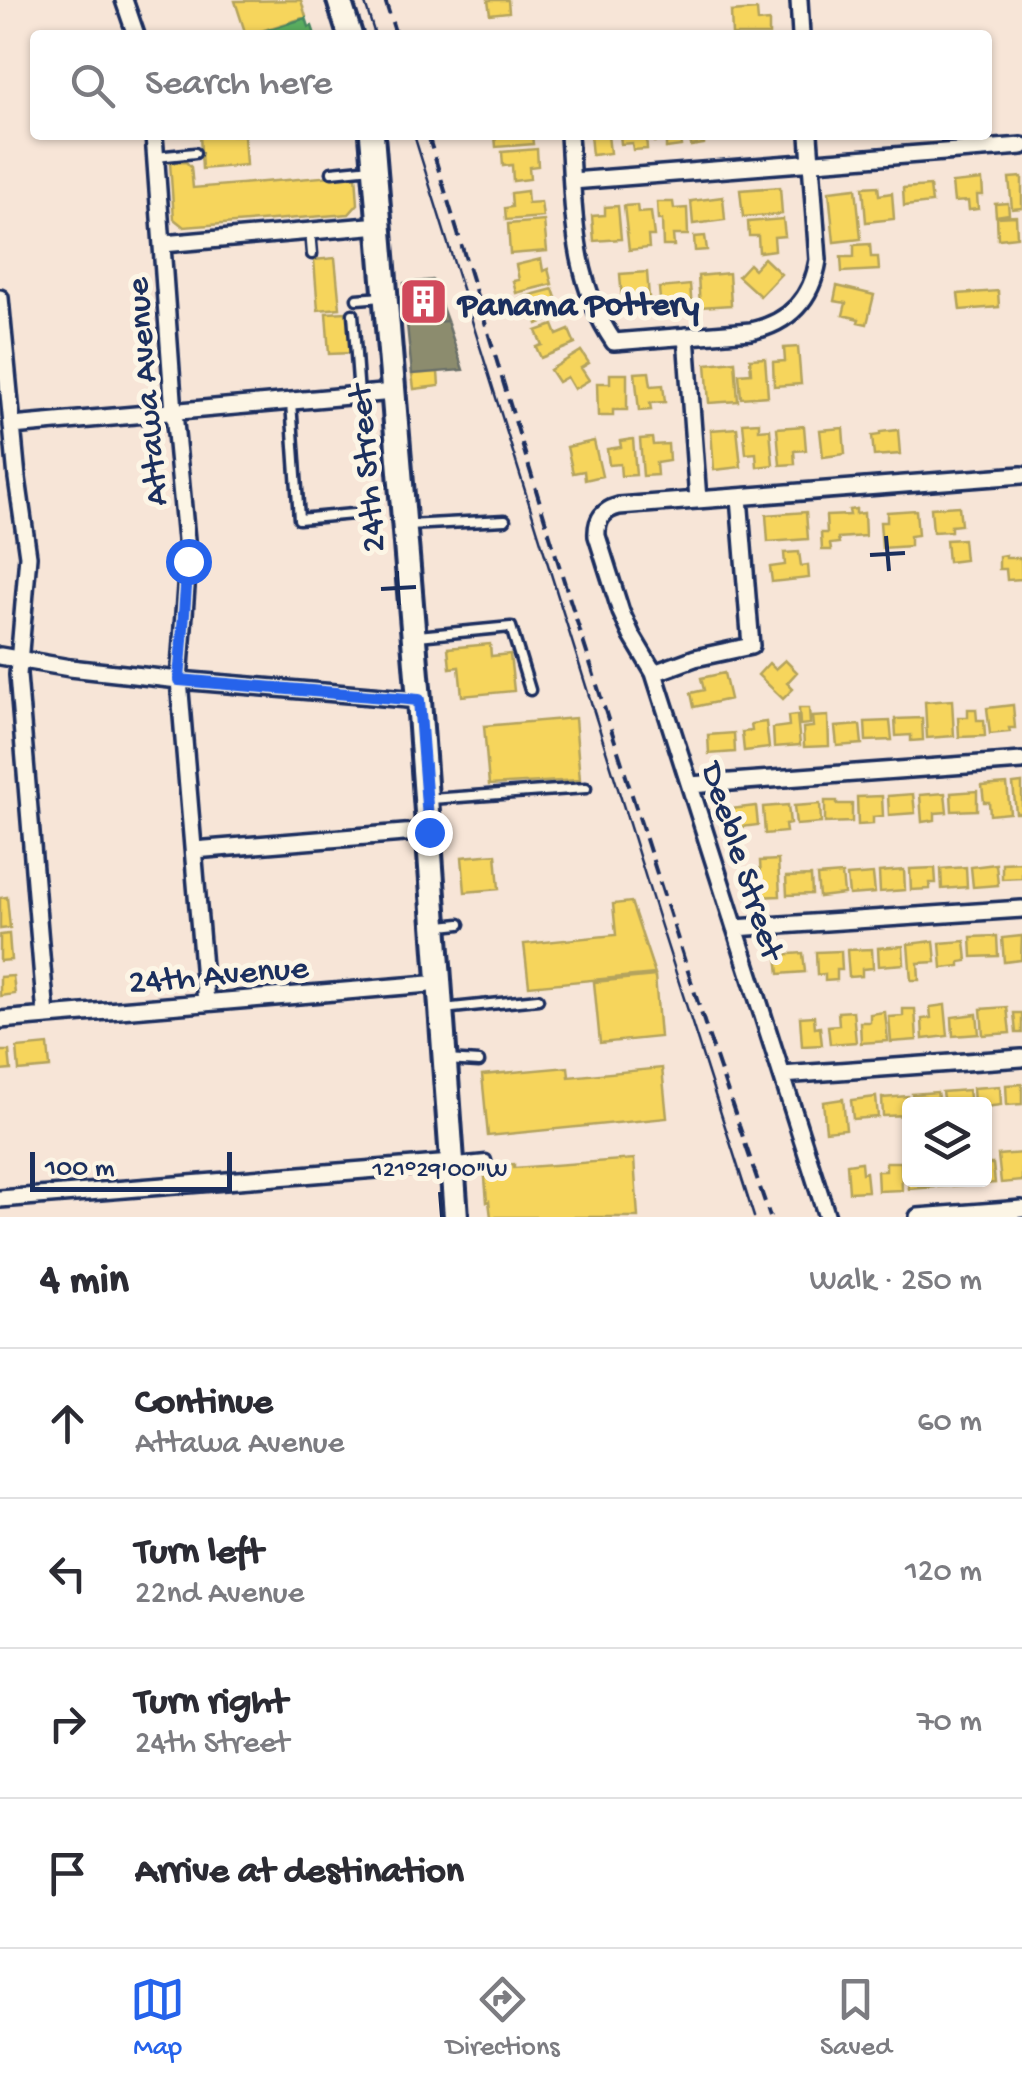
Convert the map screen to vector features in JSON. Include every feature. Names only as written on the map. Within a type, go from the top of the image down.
[{"type":"street","points":[[124,0],[134,30]]},
{"type":"street","points":[[339,0],[348,30]]},
{"type":"street","points":[[799,0],[801,30]]},
{"type":"street","name":"Attawa Avenue","points":[[154,140],[188,561],[179,680],[206,1003]]},
{"type":"street","name":"24th Street","points":[[373,140],[441,983],[456,1217]]},
{"type":"street","points":[[569,140],[577,248],[584,282],[614,342],[766,328],[793,313],[816,276],[818,260],[809,140]]},
{"type":"street","points":[[572,180],[1022,146]]},
{"type":"street","points":[[163,244],[380,226]]},
{"type":"street","points":[[0,298],[5,401],[12,426],[28,556],[18,659],[46,1016]]},
{"type":"street","points":[[686,336],[698,500],[1022,475]]},
{"type":"street","points":[[12,426],[393,392]]},
{"type":"street","points":[[654,673],[695,658],[751,646],[739,496]]},
{"type":"street","name":"Deeble Street","points":[[698,500],[614,507],[606,511],[597,526],[597,536],[622,612],[654,673],[827,1217]]},
{"type":"street","points":[[0,656],[179,680],[419,700]]},
{"type":"street","points":[[690,785],[1022,760]]},
{"type":"street","points":[[194,850],[429,832]]},
{"type":"street","points":[[735,928],[1022,908]]},
{"type":"street","name":"24th Avenue","points":[[0,1020],[441,983]]},
{"type":"street","points":[[782,1075],[1022,1058]]},
{"type":"street","points":[[0,1198],[452,1164]]},
{"type":"street","points":[[918,1217],[1022,1209]]},
{"type":"lane","points":[[156,157],[195,154]]},
{"type":"lane","points":[[332,172],[376,168]]},
{"type":"lane","points":[[310,231],[312,254]]},
{"type":"lane","points":[[356,299],[386,296]]},
{"type":"lane","points":[[353,314],[359,395]]},
{"type":"lane","points":[[292,402],[300,519],[353,514]]},
{"type":"lane","points":[[404,525],[505,520]]},
{"type":"lane","points":[[413,636],[511,627],[530,690]]},
{"type":"lane","points":[[426,800],[586,788]]},
{"type":"lane","points":[[436,926],[460,924]]},
{"type":"lane","points":[[443,1009],[538,999]]},
{"type":"lane","points":[[446,1060],[479,1062]]},
{"type":"lane","points":[[452,1164],[486,1160]]},
{"type":"building: Homes","points":[[301,0],[306,17],[264,30],[244,30],[235,1]]},
{"type":"building: Homes","points":[[488,0],[508,0],[509,12],[490,14]]},
{"type":"building: Homes","points":[[757,10],[758,22],[769,21],[769,30],[732,30],[731,12]]},
{"type":"building: Homes","points":[[200,140],[244,140],[246,165],[202,169]]},
{"type":"building: Homes","points":[[495,140],[533,140],[533,144],[496,147]]},
{"type":"building: Homes","points":[[590,140],[609,140],[610,153],[592,155]]},
{"type":"building: Homes","points":[[621,140],[646,140],[647,149],[633,150],[632,143],[621,144]]},
{"type":"building: Homes","points":[[654,140],[680,140],[681,146],[666,148],[666,141]]},
{"type":"building: Homes","points":[[690,140],[704,140],[704,144],[691,146]]},
{"type":"building: Homes","points":[[537,149],[538,166],[529,167],[530,179],[513,181],[512,165],[503,166],[502,152]]},
{"type":"building: Homes","points":[[186,162],[191,167],[193,188],[356,174],[358,204],[349,214],[184,227],[174,219],[170,163]]},
{"type":"building: Homes","points":[[1022,177],[1022,208],[1012,209],[1009,178]]},
{"type":"building: Homes","points":[[982,180],[983,195],[977,195],[978,209],[969,210],[968,201],[954,202],[952,183]]},
{"type":"building: Homes","points":[[878,186],[879,195],[892,193],[894,219],[866,222],[863,187]]},
{"type":"building: Homes","points":[[930,186],[932,203],[904,206],[903,188]]},
{"type":"building: Homes","points":[[780,187],[782,214],[743,217],[740,190]]},
{"type":"building: Homes","points":[[856,188],[861,239],[834,242],[829,191]]},
{"type":"building: Homes","points":[[527,191],[528,203],[541,202],[543,217],[506,220],[505,208],[512,207],[511,193]]},
{"type":"building: Homes","points":[[723,197],[725,220],[693,224],[691,201]]},
{"type":"building: Homes","points":[[657,202],[673,202],[674,209],[687,208],[688,235],[673,235],[674,246],[663,246]]},
{"type":"building: Homes","points":[[1008,203],[1009,214],[996,216],[995,204]]},
{"type":"building: Homes","points":[[637,205],[638,213],[651,212],[654,236],[648,236],[649,248],[629,250],[624,206]]},
{"type":"building: Homes","points":[[618,206],[621,239],[594,241],[592,216],[605,215],[605,207]]},
{"type":"building: Homes","points":[[1016,216],[1017,237],[998,239],[997,217]]},
{"type":"building: Homes","points":[[783,219],[785,236],[774,237],[775,250],[759,252],[758,236],[749,236],[748,222]]},
{"type":"building: Homes","points":[[544,221],[547,251],[510,254],[508,224]]},
{"type":"building: Homes","points":[[705,236],[707,250],[695,251],[694,237]]},
{"type":"building: Homes","points":[[870,244],[871,257],[878,257],[879,270],[842,272],[841,257],[854,257],[854,245]]},
{"type":"building: Homes","points":[[335,258],[340,308],[318,310],[314,260]]},
{"type":"building: Homes","points":[[764,258],[781,274],[760,296],[738,276],[749,264],[754,269]]},
{"type":"building: Homes","points":[[541,259],[543,271],[548,269],[552,284],[516,293],[516,265]]},
{"type":"building: Homes","points":[[647,272],[650,311],[623,313],[620,274]]},
{"type":"building: Homes","points":[[729,273],[731,305],[700,307],[698,276]]},
{"type":"building: Homes","points":[[690,285],[692,308],[661,311],[659,288]]},
{"type":"building: Homes","points":[[837,286],[874,295],[867,324],[843,315],[846,303],[834,301]]},
{"type":"building: Homes","points":[[553,289],[558,304],[549,307],[553,319],[537,324],[533,310],[524,313],[520,298]]},
{"type":"building: Homes","points":[[998,291],[999,307],[960,310],[958,294]]},
{"type":"building: Homes","points":[[348,312],[351,353],[329,354],[326,313]]},
{"type":"building: Homes","points":[[553,325],[557,335],[569,330],[575,344],[541,358],[536,347],[542,345],[536,331]]},
{"type":"building: Homes","points":[[798,347],[801,384],[774,386],[773,362],[785,361],[784,348]]},
{"type":"building: Homes","points":[[581,351],[589,363],[581,368],[589,380],[574,389],[567,377],[558,382],[550,370]]},
{"type":"building: Homes","points":[[765,358],[768,396],[741,398],[739,374],[751,373],[750,359]]},
{"type":"building: Homes","points":[[735,361],[738,401],[709,403],[706,364]]},
{"type":"building: Homes","points":[[438,372],[439,386],[414,389],[412,374]]},
{"type":"building: Homes","points":[[649,372],[651,386],[663,385],[665,402],[650,403],[651,410],[639,411],[635,373]]},
{"type":"building: Homes","points":[[610,374],[627,374],[627,410],[613,410],[613,416],[598,416],[597,383],[610,383]]},
{"type":"building: Homes","points":[[759,422],[759,430],[770,429],[773,465],[757,467],[756,453],[746,454],[743,423]]},
{"type":"building: Homes","points":[[804,426],[806,450],[794,451],[795,464],[780,465],[777,428]]},
{"type":"building: Homes","points":[[737,428],[741,467],[714,470],[711,430]]},
{"type":"building: Homes","points":[[843,428],[845,454],[823,457],[820,430]]},
{"type":"building: Homes","points":[[898,430],[900,454],[874,456],[872,436]]},
{"type":"building: Homes","points":[[652,438],[653,445],[668,444],[669,461],[656,463],[657,475],[643,476],[640,439]]},
{"type":"building: Homes","points":[[633,439],[636,475],[621,476],[620,464],[609,465],[607,449],[621,447],[620,441]]},
{"type":"building: Homes","points":[[594,441],[602,476],[585,480],[584,471],[573,473],[567,447]]},
{"type":"building: Homes","points":[[959,506],[961,525],[951,526],[951,531],[933,532],[931,508]]},
{"type":"building: Homes","points":[[856,509],[856,514],[864,513],[865,536],[838,538],[839,543],[830,544],[831,550],[822,550],[826,516],[850,515],[849,510]]},
{"type":"building: Homes","points":[[916,510],[918,535],[910,536],[910,546],[882,548],[880,522],[887,522],[887,512]]},
{"type":"building: Homes","points":[[806,512],[808,539],[768,542],[766,515]]},
{"type":"building: Homes","points":[[963,539],[965,560],[948,562],[946,540]]},
{"type":"building: Homes","points":[[799,552],[801,566],[808,565],[809,578],[772,582],[770,567],[785,565],[784,553]]},
{"type":"building: Homes","points":[[999,556],[1021,558],[1022,579],[1007,580],[1006,569],[999,569]]},
{"type":"building: Homes","points":[[490,644],[491,656],[510,654],[514,691],[462,696],[459,667],[450,668],[448,648]]},
{"type":"building: Homes","points":[[785,660],[797,672],[787,683],[793,689],[783,699],[758,675],[769,663],[775,669]]},
{"type":"building: Homes","points":[[724,673],[730,699],[694,707],[691,693],[704,690],[701,678]]},
{"type":"building: Homes","points":[[952,700],[954,736],[927,738],[925,702]]},
{"type":"building: Homes","points":[[1013,705],[1015,728],[990,734],[987,708]]},
{"type":"building: Homes","points":[[799,708],[809,708],[810,724],[800,725]]},
{"type":"building: Homes","points":[[968,709],[976,709],[977,720],[984,720],[985,736],[959,737],[958,717],[968,717]]},
{"type":"building: Homes","points":[[797,715],[800,745],[774,747],[773,728],[789,726],[788,716]]},
{"type":"building: Homes","points":[[828,716],[829,746],[804,747],[803,728],[813,727],[812,717]]},
{"type":"building: Homes","points":[[575,718],[580,780],[489,785],[484,726]]},
{"type":"building: Homes","points":[[922,718],[923,740],[911,741],[911,735],[896,736],[895,719]]},
{"type":"building: Homes","points":[[890,721],[892,740],[866,741],[865,722]]},
{"type":"building: Homes","points":[[766,722],[769,748],[744,751],[742,732],[752,731],[751,724]]},
{"type":"building: Homes","points":[[860,725],[862,744],[837,746],[835,727]]},
{"type":"building: Homes","points":[[734,733],[735,752],[709,754],[708,735]]},
{"type":"building: Homes","points":[[1022,783],[1022,813],[1016,813],[1013,784]]},
{"type":"building: Homes","points":[[1007,784],[1010,813],[990,815],[982,786]]},
{"type":"building: Homes","points":[[977,791],[977,810],[952,811],[951,793]]},
{"type":"building: Homes","points":[[945,793],[947,812],[935,813],[935,820],[922,822],[920,795]]},
{"type":"building: Homes","points":[[913,794],[915,813],[889,815],[888,796]]},
{"type":"building: Homes","points":[[882,796],[883,816],[873,817],[873,824],[858,825],[857,797]]},
{"type":"building: Homes","points":[[825,801],[852,804],[852,822],[825,823]]},
{"type":"building: Homes","points":[[820,804],[821,823],[796,825],[794,806]]},
{"type":"building: Homes","points":[[788,805],[790,824],[785,825],[786,832],[765,834],[763,807]]},
{"type":"building: Homes","points":[[756,806],[758,825],[732,828],[730,809]]},
{"type":"building: Homes","points":[[496,854],[499,889],[465,892],[462,857]]},
{"type":"building: Homes","points":[[778,860],[780,896],[754,897],[753,878],[761,878],[760,861]]},
{"type":"building: Homes","points":[[1022,862],[1022,878],[1002,879],[1002,863]]},
{"type":"building: Homes","points":[[996,864],[998,885],[973,887],[971,867]]},
{"type":"building: Homes","points":[[966,867],[967,887],[942,889],[941,869]]},
{"type":"building: Homes","points":[[935,868],[936,883],[930,883],[930,889],[911,890],[910,869]]},
{"type":"building: Homes","points":[[904,870],[905,890],[880,892],[879,872]]},
{"type":"building: Homes","points":[[842,874],[844,894],[819,897],[817,876]]},
{"type":"building: Homes","points":[[873,874],[875,893],[849,895],[847,876]]},
{"type":"building: Homes","points":[[811,876],[812,894],[787,895],[786,877]]},
{"type":"building: Homes","points":[[7,897],[10,928],[0,929],[0,898]]},
{"type":"building: Homes","points":[[631,902],[655,974],[529,986],[524,944],[616,935],[613,904]]},
{"type":"building: Homes","points":[[9,934],[11,960],[0,961],[0,935]]},
{"type":"building: Homes","points":[[997,936],[998,956],[972,957],[971,937]]},
{"type":"building: Homes","points":[[1022,936],[1021,960],[1004,962],[1002,938]]},
{"type":"building: Homes","points":[[934,941],[936,962],[918,963],[919,980],[911,980],[908,944]]},
{"type":"building: Homes","points":[[965,941],[967,961],[942,968],[940,943]]},
{"type":"building: Homes","points":[[903,946],[904,964],[879,966],[878,948]]},
{"type":"building: Homes","points":[[872,949],[873,968],[862,969],[862,976],[849,977],[847,950]]},
{"type":"building: Homes","points":[[841,951],[842,970],[837,970],[837,980],[825,981],[825,974],[817,975],[816,952]]},
{"type":"building: Homes","points":[[803,953],[805,972],[779,974],[777,955]]},
{"type":"building: Homes","points":[[13,976],[15,994],[0,996],[0,977]]},
{"type":"building: Homes","points":[[655,976],[660,1037],[600,1043],[594,982]]},
{"type":"building: Homes","points":[[945,1005],[948,1036],[923,1039],[922,1019],[931,1018],[930,1007]]},
{"type":"building: Homes","points":[[1007,1007],[1010,1033],[983,1035],[981,1009]]},
{"type":"building: Homes","points":[[903,1009],[915,1009],[917,1040],[891,1042],[889,1017],[903,1016]]},
{"type":"building: Homes","points":[[853,1011],[856,1042],[830,1044],[828,1026],[839,1025],[838,1012]]},
{"type":"building: Homes","points":[[885,1012],[888,1041],[861,1043],[860,1022],[870,1022],[870,1014]]},
{"type":"building: Homes","points":[[1014,1013],[1022,1013],[1022,1033],[1016,1033]]},
{"type":"building: Homes","points":[[977,1014],[979,1034],[953,1036],[952,1017]]},
{"type":"building: Homes","points":[[814,1016],[822,1045],[802,1046],[800,1017]]},
{"type":"building: Homes","points":[[48,1045],[50,1068],[19,1071],[17,1048]]},
{"type":"building: Homes","points":[[0,1051],[9,1051],[11,1070],[0,1071]]},
{"type":"building: Homes","points":[[568,1067],[569,1077],[662,1068],[667,1118],[488,1136],[482,1075]]},
{"type":"building: Homes","points":[[1022,1084],[1022,1104],[1007,1105],[1006,1085]]},
{"type":"building: Homes","points":[[1000,1086],[1001,1105],[992,1106],[992,1097],[974,1097],[973,1088]]},
{"type":"building: Homes","points":[[968,1090],[969,1097],[943,1097],[942,1092]]},
{"type":"building: Homes","points":[[937,1092],[938,1097],[912,1097]]},
{"type":"building: Homes","points":[[908,1096],[902,1097],[902,1115],[883,1116],[882,1098]]},
{"type":"building: Homes","points":[[876,1097],[878,1117],[853,1119],[851,1100]]},
{"type":"building: Homes","points":[[843,1099],[846,1129],[826,1131],[823,1102]]},
{"type":"building: Homes","points":[[1022,1153],[1022,1181],[1001,1183],[998,1155]]},
{"type":"building: Homes","points":[[634,1159],[638,1217],[491,1217],[484,1166],[514,1164],[514,1168]]},
{"type":"building: Homes","points":[[861,1162],[868,1191],[849,1192],[847,1164]]},
{"type":"building: Homes","points":[[886,1162],[901,1162],[902,1190],[878,1191],[877,1171],[886,1171]]},
{"type":"building: Public","points":[[306,18],[313,30],[267,30]]},
{"type":"building: Industry","name":"Panama Pottery","points":[[432,280],[447,321],[407,324],[404,283]]},
{"type":"building: Industry","points":[[447,321],[463,370],[412,374],[407,324]]},
{"type":"tram line","points":[[364,0],[373,30]]},
{"type":"tram line","points":[[416,140],[754,1217]]},
{"type":"railway","points":[[385,0],[394,30]]},
{"type":"railway","points":[[430,140],[558,562],[770,1217]]},
{"type":"place","name":"Panama Pottery","points":[[423,302]]},
{"type":"route","points":[[188,561],[179,680],[419,700],[429,832]]}]
